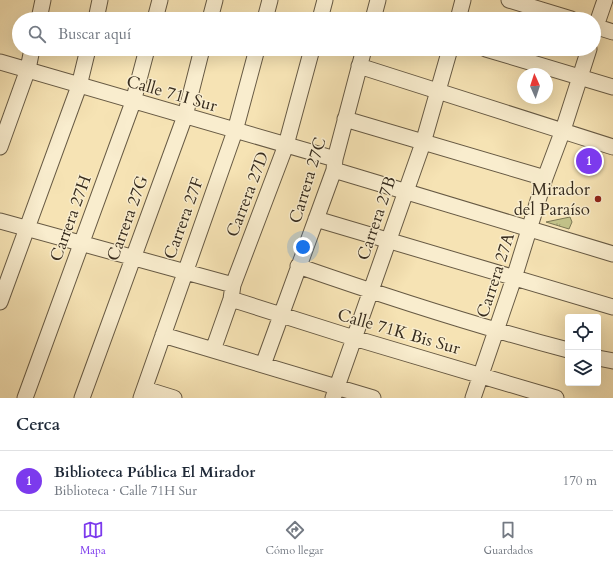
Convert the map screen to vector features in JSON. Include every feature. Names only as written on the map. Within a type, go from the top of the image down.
[{"type":"street","points":[[40,12],[43,0]]},
{"type":"street","points":[[97,12],[100,0]]},
{"type":"street","points":[[157,12],[160,0]]},
{"type":"street","points":[[212,12],[215,0]]},
{"type":"street","points":[[267,12],[270,0]]},
{"type":"street","points":[[322,12],[325,0]]},
{"type":"street","points":[[377,12],[378,0]]},
{"type":"street","points":[[460,12],[464,0]]},
{"type":"street","points":[[509,0],[548,12]]},
{"type":"street","points":[[600,12],[604,0]]},
{"type":"street","points":[[601,29],[613,32]]},
{"type":"street","points":[[0,147],[28,69],[31,56]]},
{"type":"street","points":[[0,302],[28,229],[79,86],[86,56]]},
{"type":"street","name":"Carrera 27H","points":[[25,398],[133,102],[145,56]]},
{"type":"street","name":"Carrera 27G","points":[[82,398],[132,257],[185,116],[200,56]]},
{"type":"street","name":"Carrera 27F","points":[[143,394],[184,272],[235,131],[255,56]]},
{"type":"street","name":"Carrera 27D","points":[[213,350],[232,292],[286,145],[310,56]]},
{"type":"street","name":"Carrera 27C","points":[[263,365],[316,219],[334,164],[362,56]]},
{"type":"street","name":"Carrera 27B","points":[[335,393],[423,143],[448,56]]},
{"type":"street","points":[[510,56],[613,87]]},
{"type":"street","name":"Carrera 27A","points":[[473,398],[482,375],[545,178],[563,130],[587,56]]},
{"type":"street","name":"Calle 71I Sur","points":[[0,62],[28,69],[133,102],[286,145],[406,191],[613,254]]},
{"type":"street","points":[[359,66],[613,147]]},
{"type":"street","points":[[345,119],[545,178]]},
{"type":"street","points":[[316,219],[613,307]]},
{"type":"street","name":"Calle 71K Bis Sur","points":[[0,221],[184,272],[281,315],[556,398]]},
{"type":"street","points":[[298,266],[371,292],[496,331],[565,349]]},
{"type":"street","points":[[163,335],[263,365],[335,393],[373,398]]},
{"type":"street","points":[[601,359],[613,361]]},
{"type":"street","points":[[143,394],[174,398]]},
{"type":"green space","points":[[570,217],[572,222],[569,229],[546,222]]},
{"type":"place","name":"Biblioteca Pública El Mirador","points":[[589,161]]},
{"type":"place","name":"Mirador del Paraíso","points":[[598,199]]}]
